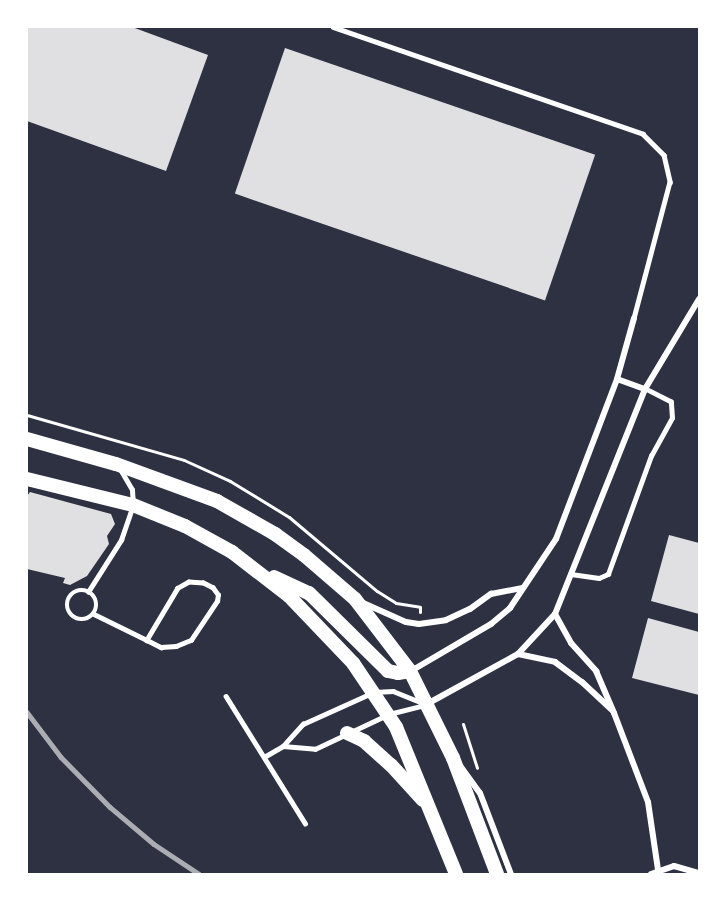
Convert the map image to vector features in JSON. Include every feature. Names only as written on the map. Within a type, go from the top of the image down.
[{"type":"main road","points":[[27,439],[116,464],[217,501],[248,517],[304,555],[355,599],[410,671],[453,758],[497,874]]},
{"type":"main road","points":[[27,479],[133,506],[185,526],[256,569],[309,593],[388,671],[398,673],[410,671]]},
{"type":"main road","points":[[256,569],[317,622],[389,714],[405,744],[456,874]]},
{"type":"main road","points":[[347,733],[364,741],[391,765],[430,809]]},
{"type":"street","points":[[427,704],[518,654],[555,614],[645,389],[699,299]]},
{"type":"street","points":[[410,671],[491,624],[510,608],[521,588],[556,539],[616,379],[634,318]]},
{"type":"street","points":[[616,379],[645,389]]},
{"type":"street","points":[[355,599],[406,622],[419,624],[446,620],[470,609],[491,594],[521,588]]},
{"type":"street","points":[[555,614],[571,643],[596,671],[614,713],[648,801],[658,870]]},
{"type":"street","points":[[518,654],[555,662],[582,682],[614,713]]},
{"type":"street","points":[[453,758],[480,793],[511,874]]},
{"type":"street","points":[[651,874],[658,870],[682,867],[699,873]]},
{"type":"lane","points":[[333,27],[643,134],[664,155],[670,182],[634,318]]},
{"type":"lane","points":[[571,574],[599,578],[608,573],[651,456],[672,418],[671,402],[645,389]]},
{"type":"lane","points":[[88,592],[121,540],[133,506],[132,490],[116,464]]},
{"type":"lane","points":[[94,614],[161,647],[176,646],[191,640],[217,601],[218,595],[213,588],[203,583],[189,582],[178,588],[147,640]]},
{"type":"lane","points":[[79,591],[88,592],[96,602],[94,614],[86,620],[76,619],[67,608],[71,595],[79,591]]},
{"type":"lane","points":[[264,757],[283,746],[303,724],[374,692],[393,691],[427,704]]},
{"type":"lane","points":[[226,696],[305,823]]},
{"type":"lane","points":[[283,746],[315,748],[389,714],[427,704]]},
{"type":"building","points":[[27,27],[132,27],[208,55],[166,171],[27,121]]},
{"type":"building","points":[[285,48],[595,155],[545,300],[235,194]]},
{"type":"building","points":[[30,492],[111,514],[115,524],[107,536],[109,544],[87,576],[70,585],[63,583],[65,578],[27,569],[27,496]]},
{"type":"building","points":[[669,535],[699,543],[699,614],[651,601]]},
{"type":"building","points":[[648,618],[699,632],[699,695],[632,678]]},
{"type":"railway","points":[[27,712],[61,757],[110,807],[154,844],[199,874]]}]
